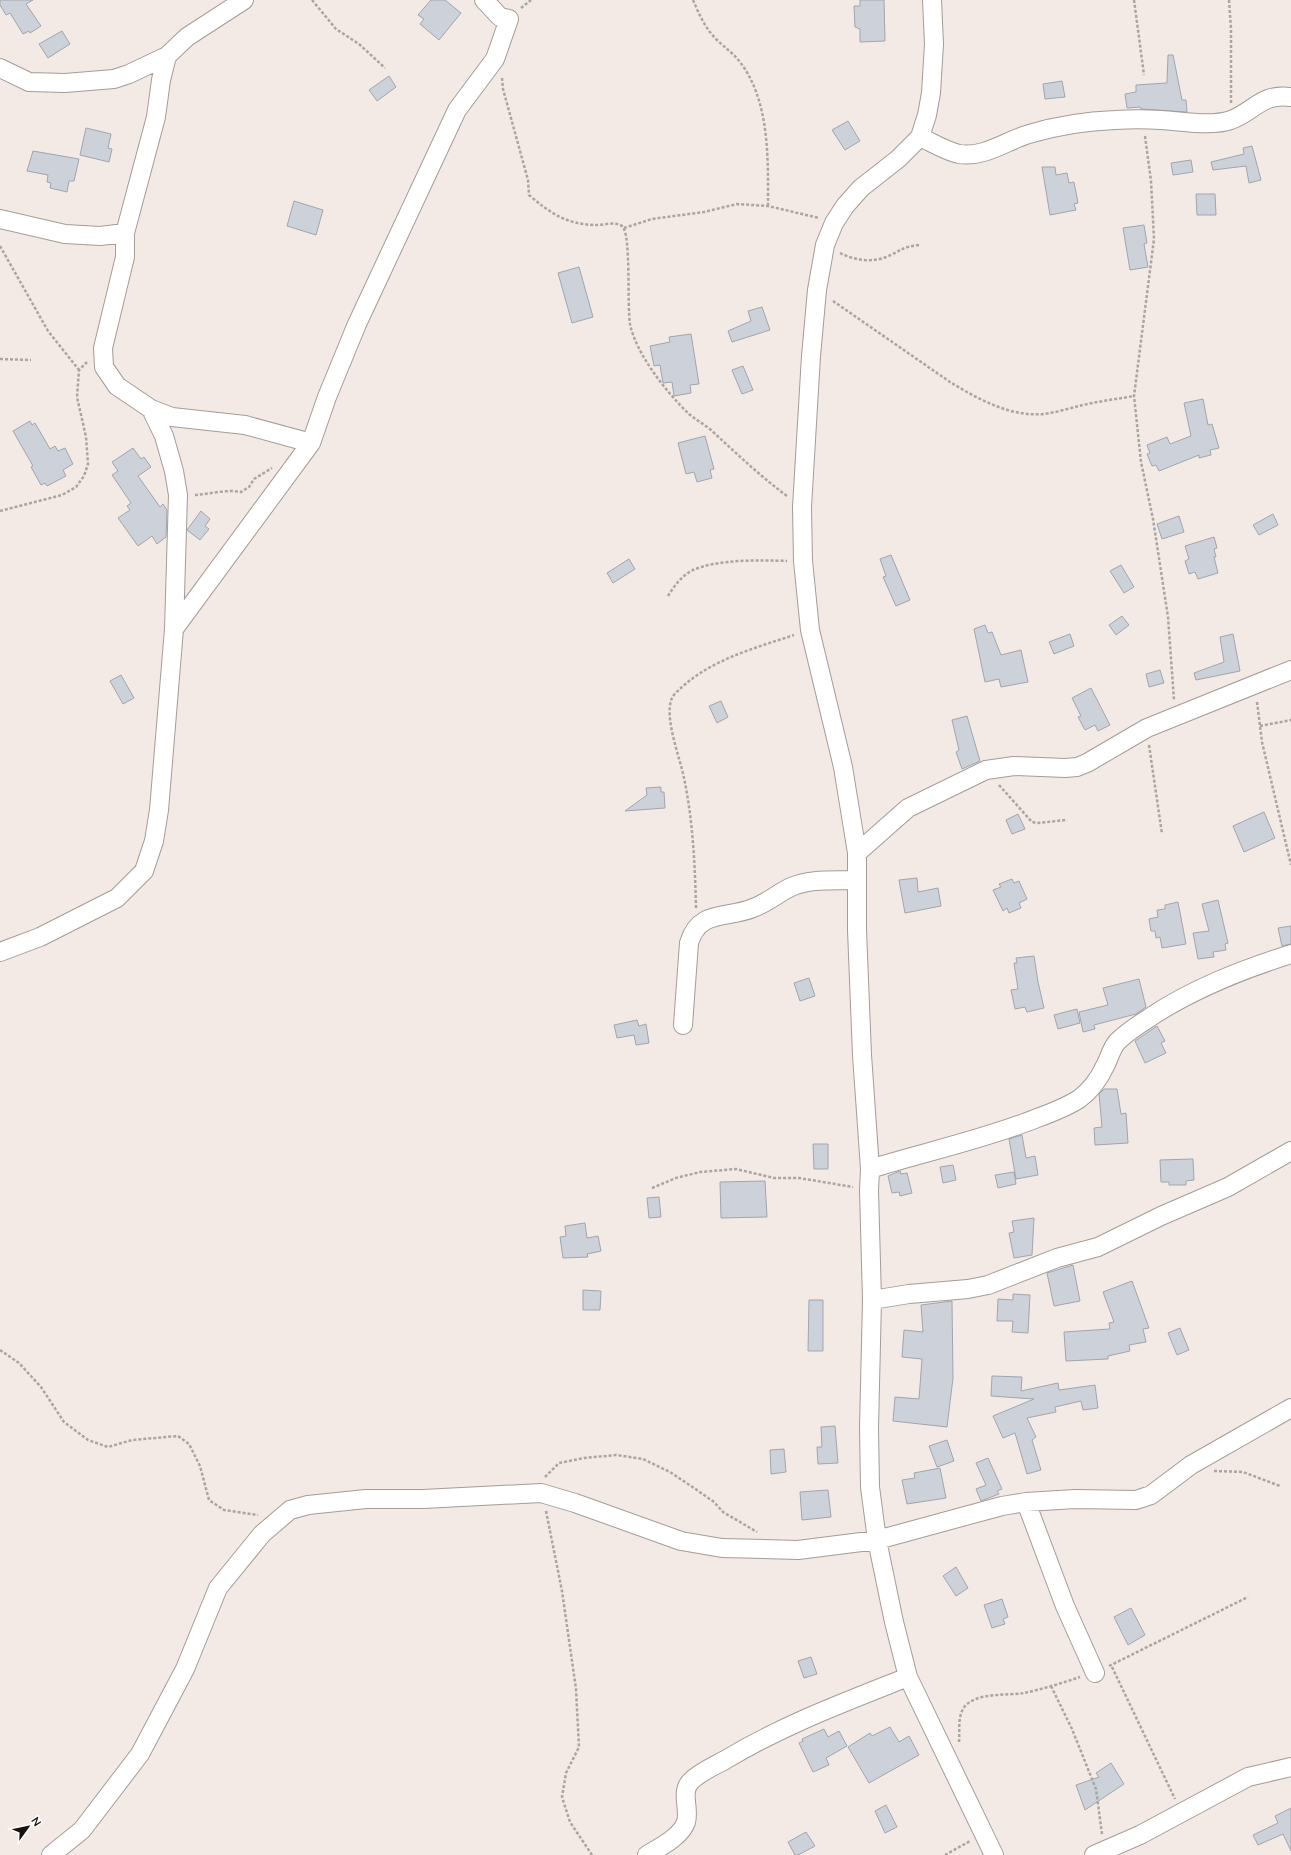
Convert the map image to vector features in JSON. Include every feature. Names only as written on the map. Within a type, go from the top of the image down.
[{"type":"street","points":[[0,68],[29,82],[66,83],[114,79],[129,74],[168,56],[187,37],[244,0]]},
{"type":"street","points":[[174,629],[311,443],[327,397],[357,324],[458,110],[499,52],[509,19],[500,17],[484,0]]},
{"type":"street","points":[[932,0],[934,44],[931,93],[927,115],[920,138],[898,159],[861,188],[845,206],[834,223],[825,245],[817,290],[811,356],[802,507],[802,561],[810,630],[843,767],[856,853],[857,930],[862,1055],[870,1170],[869,1190],[872,1300],[868,1428],[870,1486],[877,1540],[894,1622],[908,1678],[994,1855]]},
{"type":"street","points":[[168,56],[161,80],[156,117],[125,233],[125,257],[102,348],[104,367],[117,386],[151,409],[172,417],[245,425],[311,443]]},
{"type":"street","points":[[920,138],[953,152],[972,154],[983,153],[1027,134],[1050,128],[1081,123],[1143,120],[1210,123],[1230,120],[1270,97],[1280,95],[1291,97]]},
{"type":"street","points":[[0,219],[65,234],[100,236],[125,233]]},
{"type":"street","points":[[0,952],[40,937],[116,898],[144,871],[154,841],[159,810],[174,629],[178,495],[174,471],[164,436],[151,409]]},
{"type":"street","points":[[856,853],[908,808],[986,770],[1014,766],[1077,767],[1087,763],[1147,728],[1291,670]]},
{"type":"street","points":[[683,1025],[689,943],[692,933],[697,926],[716,916],[752,909],[791,887],[810,882],[857,880]]},
{"type":"street","points":[[870,1170],[909,1156],[954,1146],[1012,1128],[1066,1107],[1080,1098],[1099,1079],[1117,1043],[1141,1023],[1162,1009],[1210,984],[1248,968],[1291,954]]},
{"type":"street","points":[[872,1300],[909,1294],[968,1289],[988,1285],[1039,1264],[1098,1247],[1161,1216],[1228,1187],[1291,1151]]},
{"type":"street","points":[[51,1855],[82,1830],[140,1754],[185,1670],[218,1588],[262,1534],[290,1510],[308,1505],[366,1499],[423,1499],[541,1493],[576,1503],[681,1541],[722,1548],[798,1550],[877,1540],[1002,1506],[1026,1502],[1075,1499],[1136,1500],[1151,1494],[1191,1465],[1291,1408]]},
{"type":"street","points":[[1026,1502],[1065,1606],[1095,1673]]},
{"type":"street","points":[[647,1855],[679,1833],[686,1822],[685,1789],[691,1781],[744,1749],[814,1714],[908,1678]]},
{"type":"street","points":[[1099,1853],[1183,1814],[1248,1777],[1291,1767]]},
{"type":"path","points":[[312,0],[336,29],[359,44],[384,68]]},
{"type":"path","points":[[693,0],[707,29],[740,62],[762,104],[768,168],[768,206]]},
{"type":"path","points":[[1134,0],[1144,76]]},
{"type":"path","points":[[1229,0],[1231,29],[1230,120]]},
{"type":"path","points":[[499,52],[503,89],[528,180],[529,196],[548,212],[571,222],[594,225],[620,224],[624,228],[628,253],[630,323],[635,342],[658,379],[690,414],[772,485],[802,507]]},
{"type":"path","points":[[1143,120],[1151,181],[1154,239],[1134,396],[1141,462],[1153,519],[1168,617],[1175,717]]},
{"type":"path","points":[[624,228],[652,219],[704,212],[737,204],[768,206],[794,211],[834,223]]},
{"type":"path","points":[[825,245],[847,256],[867,260],[886,257],[905,246],[919,245]]},
{"type":"path","points":[[0,246],[48,331],[79,370]]},
{"type":"path","points":[[817,290],[968,394],[1004,408],[1029,414],[1046,414],[1085,404],[1134,396]]},
{"type":"path","points":[[0,511],[62,495],[76,487],[84,476],[88,464],[86,437],[77,397],[79,370],[102,348]]},
{"type":"path","points":[[0,359],[31,360]]},
{"type":"path","points":[[188,495],[222,493],[230,489],[241,492],[249,487],[254,479],[277,464]]},
{"type":"path","points":[[668,596],[682,578],[690,572],[702,567],[748,560],[802,561]]},
{"type":"path","points":[[697,926],[695,857],[685,778],[671,727],[671,700],[676,692],[696,675],[721,661],[810,630]]},
{"type":"path","points":[[1254,684],[1260,726],[1274,796],[1291,865]]},
{"type":"path","points":[[1260,726],[1291,720]]},
{"type":"path","points":[[1147,728],[1162,834]]},
{"type":"path","points":[[986,770],[1032,822],[1037,823],[1066,820]]},
{"type":"path","points":[[652,1188],[676,1178],[700,1172],[736,1170],[774,1178],[798,1178],[869,1190]]},
{"type":"path","points":[[0,1350],[19,1363],[40,1387],[64,1422],[88,1440],[108,1447],[132,1440],[178,1436],[189,1444],[200,1466],[210,1500],[224,1510],[260,1515]]},
{"type":"path","points":[[592,1855],[570,1822],[562,1796],[566,1773],[579,1747],[576,1689],[562,1591],[548,1519],[541,1493],[546,1475],[559,1463],[616,1455],[643,1460],[670,1472],[714,1502],[723,1512],[760,1534]]},
{"type":"path","points":[[1213,1472],[1243,1472],[1280,1486]]},
{"type":"path","points":[[1111,1665],[1183,1814]]},
{"type":"path","points":[[1051,1686],[1072,1729],[1096,1789],[1099,1853]]},
{"type":"path","points":[[945,1855],[983,1834]]},
{"type":"building","points":[[0,0],[33,0],[26,4],[41,26],[30,33],[29,31],[23,34],[10,13],[6,15],[0,5]]},
{"type":"building","points":[[431,0],[445,0],[461,13],[439,40],[420,24],[424,19],[418,15]]},
{"type":"building","points":[[860,0],[884,0],[885,41],[860,42],[860,29],[855,27],[854,6],[860,6]]},
{"type":"building","points":[[62,31],[70,44],[48,58],[39,44]]},
{"type":"building","points":[[1168,55],[1173,55],[1182,100],[1186,100],[1187,112],[1141,109],[1140,107],[1127,108],[1125,94],[1136,92],[1136,85],[1167,83]]},
{"type":"building","points":[[389,76],[396,87],[377,101],[369,90]]},
{"type":"building","points":[[1062,81],[1065,97],[1045,99],[1043,84]]},
{"type":"building","points":[[848,121],[860,141],[845,150],[832,130]]},
{"type":"building","points":[[86,128],[111,134],[108,148],[112,149],[109,162],[80,155]]},
{"type":"building","points":[[1252,146],[1261,180],[1249,183],[1246,166],[1213,170],[1211,162],[1244,154],[1243,148]]},
{"type":"building","points":[[33,151],[79,159],[74,181],[69,181],[67,192],[50,188],[51,183],[47,182],[48,175],[27,171]]},
{"type":"building","points":[[1191,160],[1193,172],[1173,175],[1171,163]]},
{"type":"building","points":[[1042,167],[1055,167],[1056,175],[1067,173],[1069,183],[1074,182],[1078,203],[1074,204],[1076,210],[1050,215]]},
{"type":"building","points":[[1196,194],[1215,194],[1216,215],[1197,215]]},
{"type":"building","points":[[294,201],[323,210],[316,235],[287,226]]},
{"type":"building","points":[[1144,225],[1147,243],[1144,244],[1148,267],[1130,270],[1123,228]]},
{"type":"building","points":[[579,267],[593,317],[572,323],[558,273]]},
{"type":"building","points":[[762,307],[770,330],[732,342],[728,331],[751,321],[748,311]]},
{"type":"building","points":[[691,334],[699,384],[690,385],[691,393],[674,396],[672,382],[663,383],[660,365],[654,366],[650,346],[670,342],[669,337]]},
{"type":"building","points":[[743,366],[753,390],[742,394],[732,370]]},
{"type":"building","points":[[1203,399],[1208,425],[1212,424],[1219,448],[1210,450],[1211,455],[1199,458],[1199,455],[1159,471],[1156,465],[1152,466],[1147,454],[1150,453],[1147,445],[1167,437],[1170,444],[1191,436],[1184,403]]},
{"type":"building","points":[[30,421],[32,425],[35,423],[50,449],[55,446],[58,451],[65,448],[73,464],[63,470],[66,476],[47,486],[45,483],[41,485],[31,467],[33,466],[13,431]]},
{"type":"building","points":[[705,436],[714,469],[710,470],[712,478],[697,482],[694,472],[686,474],[678,443]]},
{"type":"building","points":[[133,448],[141,459],[144,457],[151,467],[138,476],[160,507],[163,504],[167,510],[166,537],[157,544],[152,536],[138,546],[118,518],[130,510],[127,506],[131,503],[112,475],[118,471],[112,462]]},
{"type":"building","points":[[201,511],[210,519],[205,526],[209,529],[200,540],[187,530]]},
{"type":"building","points":[[1273,514],[1278,525],[1259,535],[1253,525]]},
{"type":"building","points":[[1179,516],[1184,532],[1162,539],[1157,524]]},
{"type":"building","points":[[1214,537],[1217,548],[1214,549],[1216,557],[1214,557],[1218,573],[1198,579],[1195,572],[1189,574],[1185,561],[1189,559],[1185,546]]},
{"type":"building","points":[[891,555],[910,600],[896,606],[883,577],[886,576],[880,559]]},
{"type":"building","points":[[629,559],[635,569],[613,583],[607,573]]},
{"type":"building","points":[[1121,565],[1134,587],[1124,593],[1110,571]]},
{"type":"building","points":[[1122,616],[1129,625],[1116,635],[1109,625]]},
{"type":"building","points":[[985,625],[988,633],[992,632],[1001,655],[1021,650],[1028,682],[1001,687],[999,679],[985,682],[974,629]]},
{"type":"building","points":[[1070,634],[1074,646],[1054,654],[1049,642]]},
{"type":"building","points":[[1233,634],[1240,671],[1196,680],[1194,673],[1224,662],[1220,637]]},
{"type":"building","points":[[1160,670],[1164,683],[1149,687],[1146,674]]},
{"type":"building","points":[[121,675],[134,698],[123,704],[110,681]]},
{"type":"building","points":[[1091,688],[1110,725],[1098,731],[1095,725],[1085,730],[1078,717],[1081,716],[1072,698]]},
{"type":"building","points":[[721,701],[728,717],[717,723],[709,706]]},
{"type":"building","points":[[967,716],[980,761],[962,769],[956,752],[959,750],[952,720]]},
{"type":"building","points":[[661,787],[661,792],[664,792],[665,808],[625,811],[647,795],[646,788]]},
{"type":"building","points":[[1264,812],[1275,838],[1244,852],[1233,826]]},
{"type":"building","points":[[1018,814],[1025,829],[1012,834],[1006,820]]},
{"type":"building","points":[[917,878],[918,892],[938,888],[941,906],[905,913],[899,880]]},
{"type":"building","points":[[1012,879],[1014,883],[1019,881],[1027,899],[1019,903],[1021,908],[1009,913],[1007,908],[1003,911],[993,890],[1001,887],[999,884]]},
{"type":"building","points":[[1218,900],[1228,943],[1225,944],[1226,950],[1213,952],[1214,957],[1198,959],[1193,933],[1209,931],[1202,904]]},
{"type":"building","points":[[1178,902],[1186,944],[1162,948],[1160,937],[1156,938],[1155,931],[1151,931],[1149,919],[1158,917],[1157,910],[1165,909],[1165,905]]},
{"type":"building","points":[[1291,926],[1291,944],[1282,946],[1278,928]]},
{"type":"building","points":[[1034,956],[1044,1008],[1027,1012],[1025,1007],[1015,1009],[1011,990],[1018,989],[1014,963],[1017,963],[1016,958]]},
{"type":"building","points":[[809,978],[815,996],[800,1001],[794,983]]},
{"type":"building","points":[[1139,979],[1146,1007],[1136,1014],[1094,1025],[1095,1029],[1083,1032],[1079,1012],[1108,1005],[1103,988]]},
{"type":"building","points":[[1077,1009],[1080,1023],[1058,1029],[1054,1015]]},
{"type":"building","points":[[637,1020],[639,1026],[646,1024],[649,1043],[636,1045],[634,1035],[617,1038],[614,1025]]},
{"type":"building","points":[[1157,1026],[1165,1041],[1161,1043],[1166,1053],[1145,1063],[1135,1041]]},
{"type":"building","points":[[1104,1089],[1117,1089],[1121,1114],[1126,1113],[1128,1143],[1095,1145],[1094,1128],[1102,1127],[1099,1094]]},
{"type":"building","points":[[1022,1135],[1026,1158],[1035,1156],[1038,1175],[1016,1179],[1009,1139]]},
{"type":"building","points":[[813,1144],[828,1144],[828,1169],[814,1169]]},
{"type":"building","points":[[1193,1159],[1194,1180],[1186,1181],[1186,1185],[1169,1185],[1169,1182],[1161,1182],[1160,1160]]},
{"type":"building","points":[[953,1165],[956,1180],[943,1183],[940,1167]]},
{"type":"building","points":[[900,1171],[901,1174],[907,1173],[912,1193],[900,1196],[899,1192],[892,1193],[888,1176]]},
{"type":"building","points":[[1014,1172],[1016,1184],[998,1188],[995,1175]]},
{"type":"building","points":[[765,1181],[767,1217],[721,1218],[720,1182]]},
{"type":"building","points":[[659,1197],[661,1217],[649,1218],[647,1198]]},
{"type":"building","points":[[1034,1218],[1032,1255],[1014,1258],[1009,1233],[1014,1232],[1012,1221]]},
{"type":"building","points":[[585,1223],[587,1238],[598,1236],[601,1251],[587,1254],[588,1257],[563,1258],[560,1237],[566,1236],[565,1226]]},
{"type":"building","points":[[1073,1265],[1080,1301],[1054,1306],[1047,1273]]},
{"type":"building","points":[[1132,1281],[1149,1328],[1143,1329],[1146,1342],[1129,1345],[1130,1351],[1108,1356],[1108,1359],[1066,1361],[1064,1332],[1110,1329],[1109,1323],[1114,1322],[1103,1292]]},
{"type":"building","points":[[583,1290],[601,1291],[600,1310],[583,1310]]},
{"type":"building","points":[[1013,1294],[1030,1295],[1028,1333],[1012,1332],[1013,1321],[997,1321],[998,1299],[1013,1300]]},
{"type":"building","points":[[809,1300],[823,1300],[823,1351],[808,1351]]},
{"type":"building","points":[[952,1301],[953,1378],[947,1427],[893,1421],[895,1397],[919,1399],[922,1359],[902,1357],[904,1330],[923,1332],[921,1305]]},
{"type":"building","points":[[1180,1328],[1189,1350],[1177,1355],[1168,1333]]},
{"type":"building","points":[[992,1376],[1022,1377],[1021,1391],[1058,1383],[1059,1390],[1095,1385],[1098,1408],[1083,1410],[1081,1401],[1055,1407],[1056,1412],[1027,1418],[1036,1437],[1032,1440],[1041,1470],[1027,1474],[1015,1433],[1003,1438],[993,1416],[1034,1399],[991,1396]]},
{"type":"building","points":[[835,1426],[838,1463],[818,1464],[817,1447],[822,1447],[821,1427]]},
{"type":"building","points":[[947,1440],[954,1461],[937,1467],[929,1446]]},
{"type":"building","points":[[784,1449],[786,1472],[771,1474],[770,1450]]},
{"type":"building","points":[[988,1458],[1002,1489],[997,1491],[999,1494],[981,1501],[976,1489],[986,1485],[976,1463]]},
{"type":"building","points":[[940,1468],[946,1498],[907,1504],[902,1480],[915,1478],[914,1473]]},
{"type":"building","points":[[828,1490],[831,1517],[802,1520],[800,1492]]},
{"type":"building","points":[[956,1567],[968,1588],[956,1596],[943,1576]]},
{"type":"building","points":[[1002,1599],[1008,1617],[1003,1619],[1005,1624],[992,1628],[984,1605]]},
{"type":"building","points":[[1131,1608],[1145,1635],[1128,1645],[1114,1617]]},
{"type":"building","points":[[811,1657],[817,1674],[804,1678],[798,1661]]},
{"type":"building","points":[[890,1727],[899,1742],[909,1736],[919,1755],[869,1783],[848,1747],[870,1733],[872,1736]]},
{"type":"building","points":[[824,1729],[828,1737],[839,1731],[847,1746],[826,1758],[829,1765],[813,1772],[799,1743],[803,1741],[802,1739]]},
{"type":"building","points":[[1111,1763],[1124,1784],[1085,1810],[1076,1785],[1099,1777],[1096,1773]]},
{"type":"building","points":[[886,1805],[897,1827],[885,1833],[875,1811]]},
{"type":"building","points":[[1291,1808],[1291,1851],[1283,1834],[1258,1845],[1253,1835],[1278,1823],[1275,1816]]},
{"type":"building","points":[[806,1832],[815,1846],[798,1855],[795,1855],[788,1842]]}]
